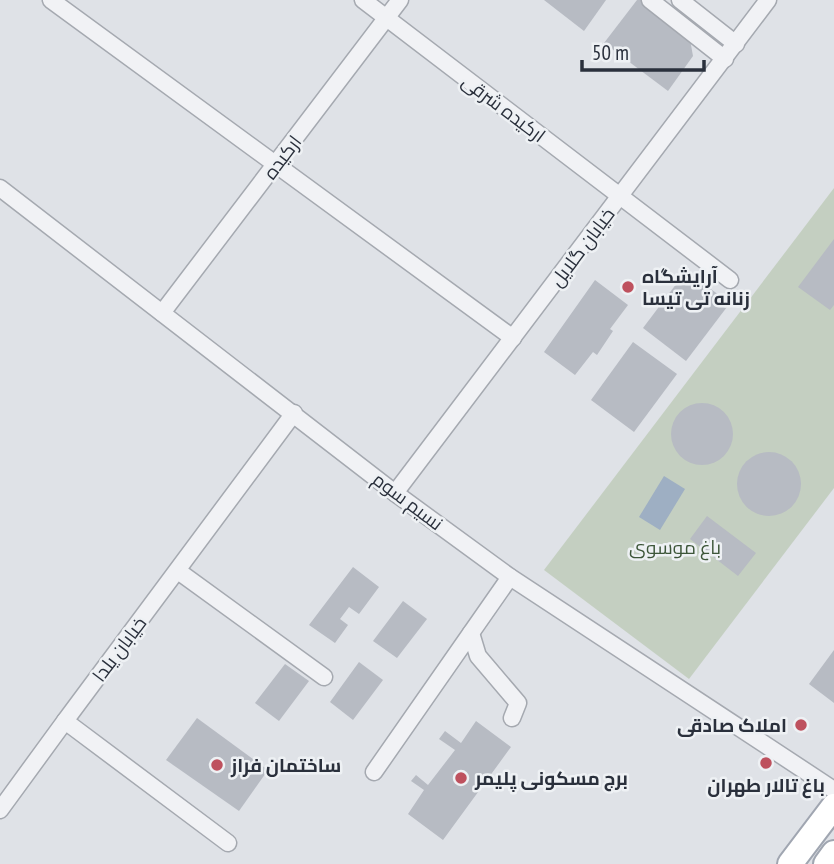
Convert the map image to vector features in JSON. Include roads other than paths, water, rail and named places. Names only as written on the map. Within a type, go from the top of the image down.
[{"type":"main road","points":[[790,864],[834,806]]},
{"type":"main road","points":[[826,864],[834,853]]},
{"type":"street","points":[[51,0],[513,338]]},
{"type":"street","name":"ارکیده شرقی","points":[[363,0],[620,197]]},
{"type":"street","name":"ارکیده","points":[[162,313],[400,0]]},
{"type":"street","points":[[650,0],[725,58]]},
{"type":"street","points":[[680,0],[736,44]]},
{"type":"street","name":"خیابان گلایل","points":[[396,493],[768,0]]},
{"type":"street","name":"نسیم سوم","points":[[0,188],[396,493],[510,577],[834,790]]},
{"type":"street","points":[[620,197],[730,280]]},
{"type":"street","name":"خیابان یلدا","points":[[0,810],[294,413]]},
{"type":"street","points":[[178,571],[324,677]]},
{"type":"street","points":[[374,772],[510,577]]},
{"type":"street","points":[[471,633],[478,656],[518,703],[512,718]]},
{"type":"street","points":[[65,721],[228,843]]},
{"type":"water","points":[[664,476],[685,489],[660,530],[639,517]]},
{"type":"place","name":"آرایشگاه زنانه تی تیسا","points":[[628,287]]},
{"type":"place","name":"املاک صادقی","points":[[801,725]]},
{"type":"place","name":"باغ تالار طهران","points":[[766,763]]},
{"type":"place","name":"ساختمان فراز","points":[[217,765]]},
{"type":"place","name":"برج مسکونی پلیمر","points":[[461,778]]},
{"type":"park label","name":"باغ موسوی","points":[[675,547]]}]
